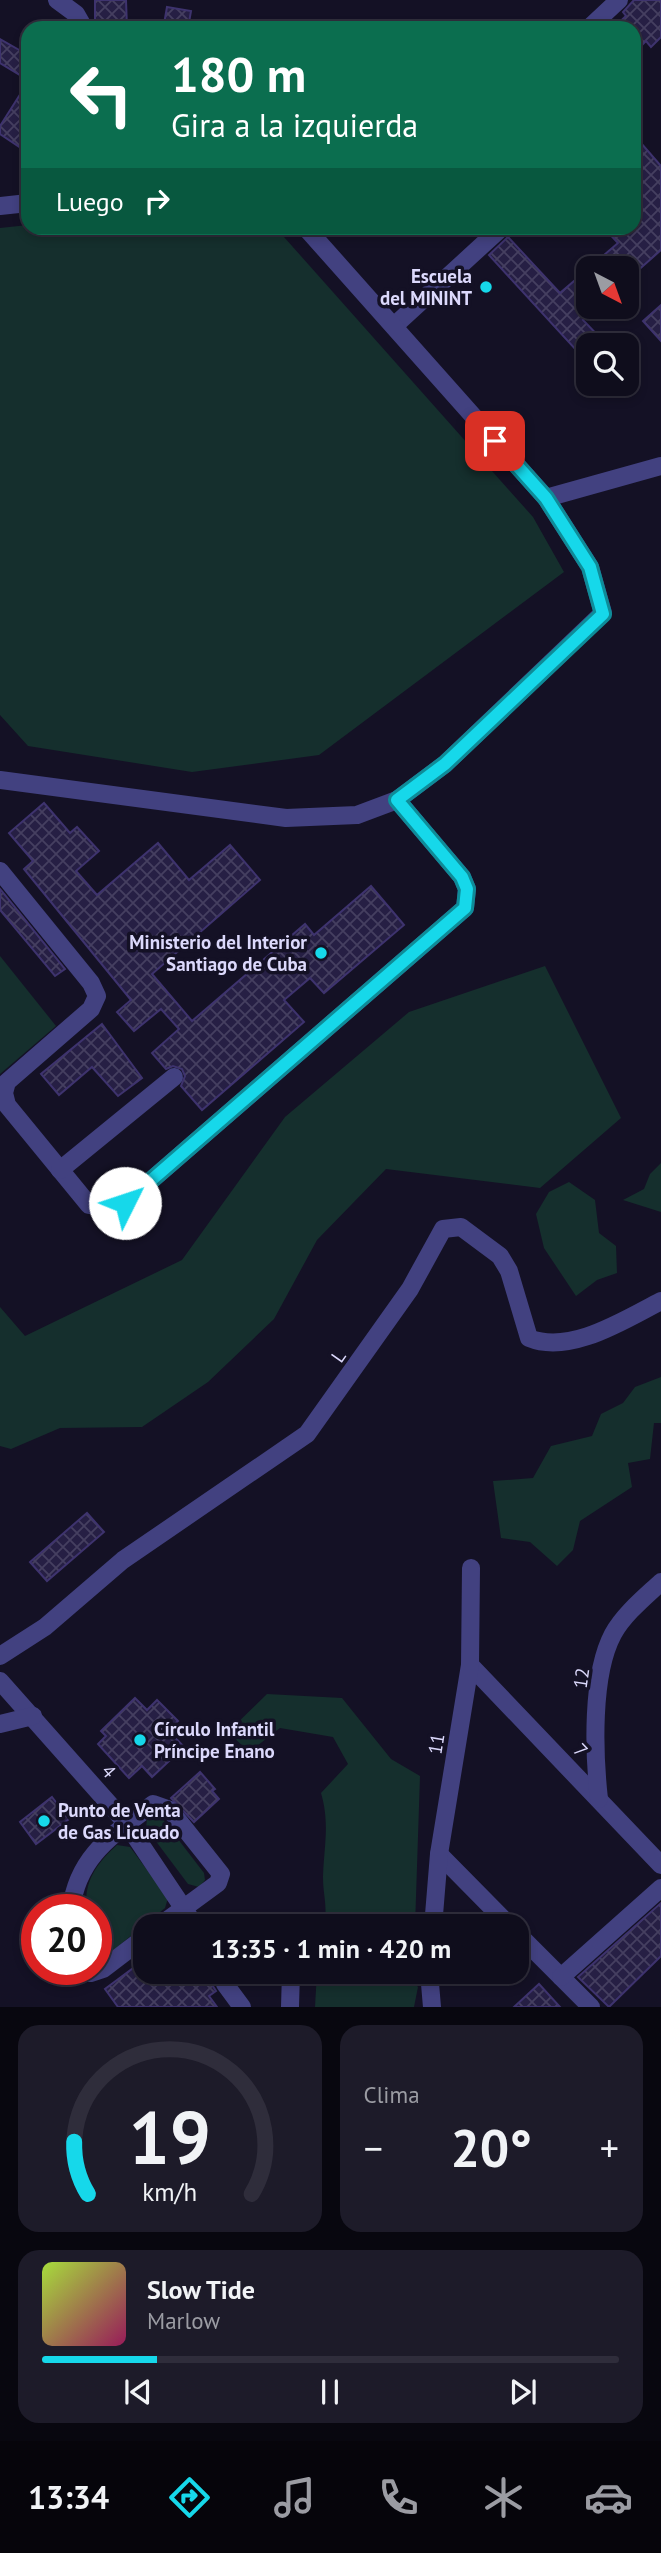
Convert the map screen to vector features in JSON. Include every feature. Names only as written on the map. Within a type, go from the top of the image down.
[{"type":"street","points":[[57,0],[76,14],[80,21]]},
{"type":"street","points":[[596,21],[619,0]]},
{"type":"street","points":[[0,206],[21,204]]},
{"type":"street","points":[[0,780],[286,818],[357,815],[397,800],[445,764],[603,614],[590,567],[546,498],[312,235]]},
{"type":"street","points":[[394,326],[492,235]]},
{"type":"street","points":[[546,498],[661,466]]},
{"type":"street","points":[[0,871],[91,983],[97,996],[90,1009],[7,1082],[4,1093],[7,1105],[89,1205],[106,1208],[125,1203],[457,918],[465,908],[467,889],[462,877],[397,800]]},
{"type":"street","points":[[60,1170],[174,1077]]},
{"type":"street","name":"L","points":[[0,1656],[45,1627],[122,1560],[307,1434],[410,1289],[443,1228],[461,1227],[500,1256],[509,1271],[528,1338],[545,1345],[579,1338],[661,1301]]},
{"type":"street","name":"11","points":[[434,1914],[439,1854],[470,1665],[471,1568]]},
{"type":"street","name":"12","points":[[599,1799],[595,1764],[605,1654],[614,1632],[661,1582]]},
{"type":"street","name":"7","points":[[470,1665],[661,1865]]},
{"type":"street","name":"4","points":[[0,1681],[127,1824],[187,1914]]},
{"type":"street","points":[[0,1724],[33,1716]]},
{"type":"street","points":[[73,1894],[92,1853],[153,1804],[170,1810],[221,1874],[218,1883],[175,1914]]},
{"type":"street","points":[[439,1854],[498,1914]]},
{"type":"street","points":[[561,1977],[661,1888]]},
{"type":"street","points":[[529,1945],[591,2007]]},
{"type":"street","points":[[112,1962],[133,1946]]},
{"type":"street","points":[[226,1984],[242,2007]]},
{"type":"street","points":[[290,2007],[291,1984]]},
{"type":"street","points":[[430,1984],[432,2007]]},
{"type":"green space","points":[[21,226],[21,235],[282,235],[533,517],[564,572],[319,755],[192,772],[28,746],[0,715],[0,228]]},
{"type":"green space","points":[[0,956],[56,1026],[0,1074]]},
{"type":"green space","points":[[545,966],[621,1118],[540,1188],[386,1169],[317,1240],[274,1319],[208,1382],[142,1427],[60,1428],[11,1449],[0,1446],[0,1307],[25,1336],[182,1260],[285,1117],[409,1012]]},
{"type":"green space","points":[[661,1163],[661,1212],[623,1200],[644,1189],[650,1174]]},
{"type":"green space","points":[[569,1182],[595,1200],[599,1233],[616,1246],[617,1273],[597,1280],[576,1296],[544,1248],[536,1214],[549,1192]]},
{"type":"green space","points":[[661,1377],[661,1423],[654,1423],[650,1459],[628,1463],[632,1487],[580,1521],[573,1550],[557,1566],[530,1542],[501,1538],[493,1481],[533,1478],[551,1446],[592,1436],[601,1414],[623,1403],[635,1387]]},
{"type":"green space","points":[[267,1694],[342,1698],[391,1759],[420,1776],[415,1914],[325,1914],[323,1877],[326,1825],[321,1793],[348,1764],[333,1737],[280,1728],[249,1752],[228,1732]]},
{"type":"green space","points":[[152,1815],[161,1817],[204,1873],[205,1880],[199,1887],[188,1884],[146,1828],[147,1819]]},
{"type":"green space","points":[[117,1845],[130,1847],[168,1898],[165,1908],[158,1914],[133,1914],[133,1934],[112,1951],[112,1894],[87,1894],[89,1882],[103,1859]]},
{"type":"green space","points":[[316,1984],[415,1984],[418,1987],[414,2007],[315,2007]]},
{"type":"building","points":[[95,0],[126,0],[127,21],[95,21]]},
{"type":"building","points":[[634,0],[661,0],[661,37],[651,47],[646,41],[641,46],[641,21],[621,21],[626,16],[623,12]]},
{"type":"building","points":[[167,7],[191,11],[189,21],[165,21]]},
{"type":"building","points":[[0,39],[21,51],[21,76],[0,63]]},
{"type":"building","points":[[21,93],[21,148],[0,134],[0,126]]},
{"type":"building","points":[[641,143],[661,166],[661,250],[639,269],[639,256],[603,256],[618,243],[611,235],[641,235]]},
{"type":"building","points":[[508,237],[560,293],[576,279],[576,319],[584,319],[595,333],[576,333],[576,350],[489,255]]},
{"type":"building","points":[[661,305],[661,341],[643,321]]},
{"type":"building","name":"Ministerio del Interior Santiago de Cuba","points":[[44,803],[70,833],[77,827],[99,851],[76,871],[97,895],[158,843],[189,880],[230,845],[260,880],[152,974],[192,1021],[305,924],[314,935],[371,886],[404,925],[324,993],[310,978],[284,1000],[304,1022],[202,1110],[181,1086],[185,1076],[182,1069],[173,1066],[166,1069],[152,1053],[179,1029],[161,1009],[134,1031],[117,1012],[131,1000],[24,869],[33,861],[9,833]]},
{"type":"building","points":[[0,889],[65,969],[55,976],[0,910]]},
{"type":"building","points":[[102,1024],[142,1078],[118,1096],[92,1067],[59,1095],[41,1074]]},
{"type":"building","points":[[87,1513],[104,1532],[47,1581],[30,1562]]},
{"type":"building","points":[[135,1698],[147,1710],[157,1700],[178,1721],[168,1730],[184,1747],[152,1777],[142,1766],[129,1778],[98,1744],[106,1736],[101,1731]]},
{"type":"building","points":[[200,1772],[215,1789],[212,1791],[219,1799],[194,1822],[171,1798]]},
{"type":"building","name":"Punto de Venta de Gas Licuado","points":[[52,1797],[69,1819],[36,1844],[20,1822]]},
{"type":"building","points":[[661,1903],[661,1956],[609,2007],[578,1977]]},
{"type":"building","points":[[133,1968],[133,1984],[212,1984],[216,1991],[209,1996],[217,2007],[118,2007],[105,1989]]},
{"type":"building","points":[[539,1984],[560,2007],[514,2007]]},
{"type":"place","name":"Escuela del MININT","points":[[486,287]]},
{"type":"place","name":"Ministerio del Interior Santiago de Cuba","points":[[321,953]]},
{"type":"place","name":"Círculo Infantil Príncipe Enano","points":[[140,1740]]},
{"type":"place","name":"Punto de Venta de Gas Licuado","points":[[44,1821]]},
{"type":"route","points":[[125,1203],[457,918],[465,908],[467,889],[462,877],[397,800],[445,764],[603,614],[590,567],[546,498],[495,441]]}]
